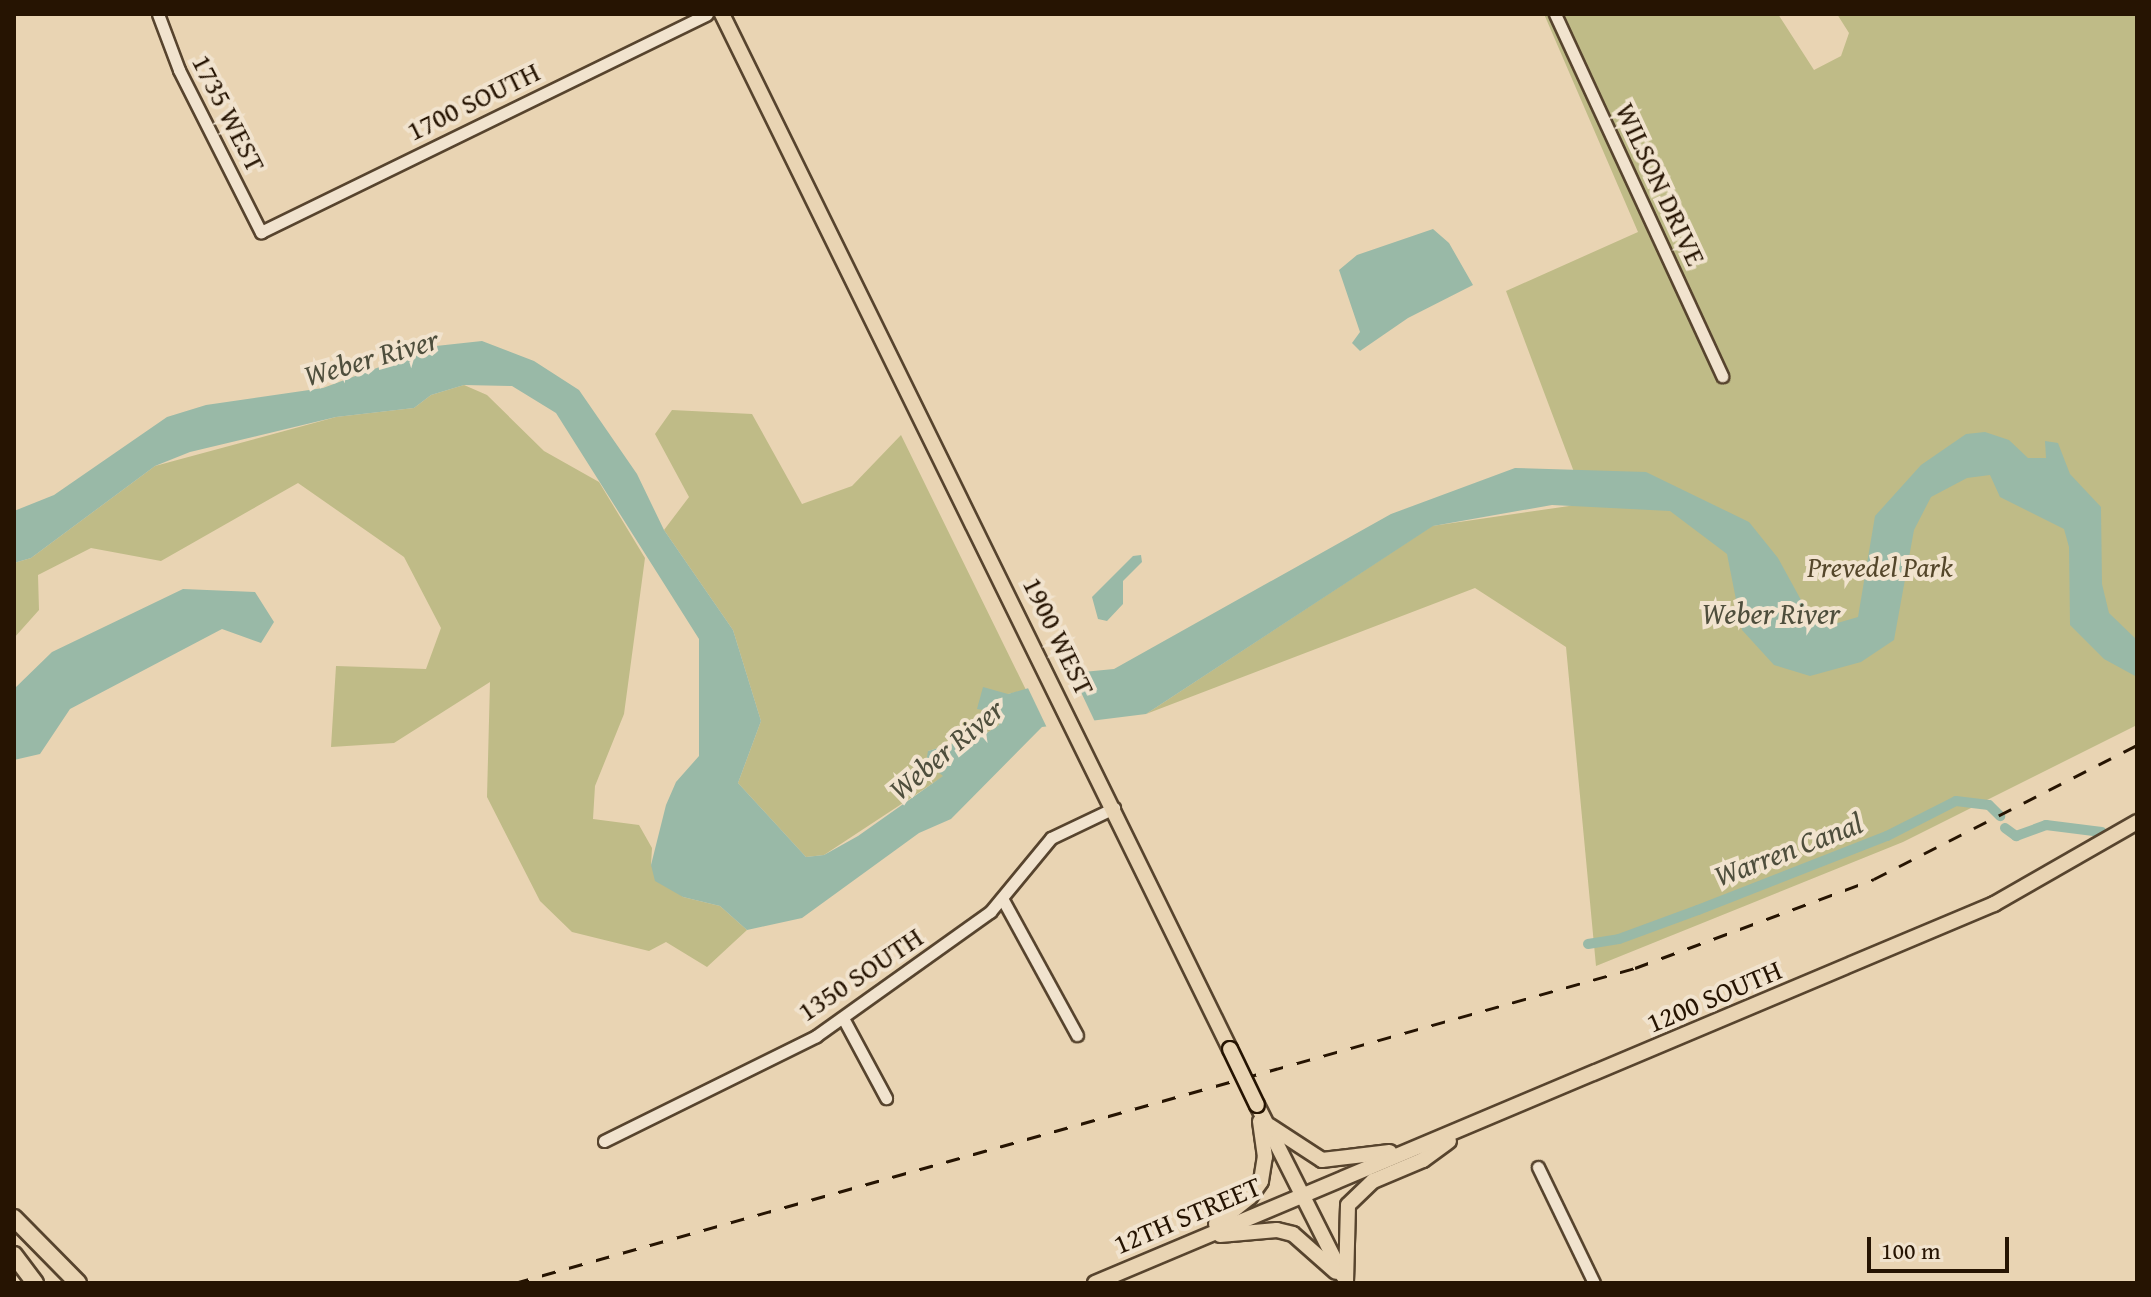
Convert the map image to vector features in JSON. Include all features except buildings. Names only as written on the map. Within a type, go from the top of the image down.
[{"type":"highway","points":[[14,1218],[78,1283]]},
{"type":"highway","points":[[14,1255],[35,1283]]},
{"type":"main road","name":"1900 WEST","points":[[722,14],[1045,664],[1257,1105],[1346,1282]]},
{"type":"main road","name":"1200 SOUTH","points":[[1301,1195],[1465,1129],[1994,904],[2137,822]]},
{"type":"main road","points":[[1199,1237],[1250,1197],[1261,1181],[1265,1157],[1257,1105]]},
{"type":"main road","points":[[1267,1125],[1322,1160],[1422,1146]]},
{"type":"main road","points":[[1346,1282],[1348,1205],[1373,1181],[1423,1160],[1465,1129]]},
{"type":"main road","name":"12TH STREET","points":[[1095,1283],[1301,1195]]},
{"type":"main road","points":[[1199,1237],[1277,1230],[1293,1234],[1346,1282]]},
{"type":"street","name":"1735 WEST","points":[[158,14],[179,70],[261,232]]},
{"type":"street","name":"1700 SOUTH","points":[[261,232],[707,14]]},
{"type":"street","name":"WILSON DRIVE","points":[[1555,14],[1722,376]]},
{"type":"street","name":"1350 SOUTH","points":[[604,1141],[843,1018],[1003,900],[1051,838],[1114,808]]},
{"type":"street","points":[[1003,900],[1077,1035]]},
{"type":"street","points":[[843,1018],[886,1098]]},
{"type":"street","points":[[1538,1167],[1594,1283]]},
{"type":"green space","name":"Prevedel Park","points":[[1544,14],[1778,14],[1814,70],[1841,56],[1849,33],[1837,14],[2137,14],[2137,725],[1903,842],[1596,966],[1566,647],[1475,588],[1146,714],[1432,526],[1576,505],[1574,472],[1506,291],[1638,232]]},
{"type":"green space","points":[[464,385],[487,395],[544,451],[599,482],[645,558],[624,714],[595,786],[593,819],[639,825],[652,848],[651,865],[683,897],[720,906],[747,930],[707,967],[666,942],[649,951],[572,932],[540,901],[487,797],[490,682],[394,743],[331,747],[336,666],[426,669],[441,628],[404,557],[298,483],[161,561],[91,548],[38,575],[39,610],[14,638],[14,563],[31,558],[155,466],[336,417],[414,408],[431,395]]},
{"type":"green space","points":[[672,410],[752,414],[802,504],[852,486],[901,435],[1026,690],[1008,694],[999,725],[985,734],[928,751],[944,776],[824,855],[806,857],[738,783],[761,721],[733,630],[664,530],[689,497],[655,434]]},
{"type":"water","points":[[1433,229],[1449,243],[1473,285],[1408,318],[1360,351],[1352,343],[1360,332],[1339,270],[1357,255]]},
{"type":"water","name":"Weber River","points":[[482,341],[534,361],[579,390],[637,474],[664,530],[733,630],[761,721],[738,783],[806,857],[824,855],[858,836],[943,776],[926,762],[928,751],[985,734],[999,725],[1001,713],[977,709],[983,687],[1008,694],[1083,672],[1114,669],[1391,514],[1515,468],[1646,472],[1749,522],[1778,558],[1801,600],[1827,626],[1858,617],[1875,516],[1921,465],[1966,434],[1985,432],[2009,440],[2028,458],[2046,458],[2045,441],[2058,443],[2070,474],[2101,507],[2102,584],[2109,613],[2137,640],[2137,677],[2104,659],[2070,625],[2069,547],[2064,529],[2000,497],[1990,475],[1967,478],[1931,497],[1914,530],[1894,640],[1861,662],[1810,676],[1774,665],[1742,630],[1727,554],[1670,511],[1552,505],[1433,526],[1146,714],[1042,727],[951,819],[919,833],[802,918],[747,930],[720,906],[683,897],[655,881],[651,865],[666,805],[676,782],[699,756],[699,639],[556,413],[512,386],[464,385],[431,395],[414,408],[336,417],[190,452],[155,466],[31,558],[14,563],[14,511],[54,495],[167,417],[206,405],[323,388],[436,346]]},
{"type":"water","points":[[1141,555],[1142,562],[1123,581],[1123,604],[1107,621],[1098,619],[1092,597],[1133,556]]},
{"type":"water","points":[[183,589],[255,592],[274,622],[261,643],[222,629],[70,709],[40,754],[14,760],[14,689],[52,652]]},
{"type":"pier","points":[[1071,671],[1096,724],[1048,730],[1027,686]]},
{"type":"waterway","name":"Warren Canal","points":[[1588,944],[1619,939],[1698,910],[1887,836],[1956,801],[1989,805],[2000,816]]},
{"type":"waterway","name":"Warren Canal","points":[[2005,828],[2016,836],[2046,825],[2102,832]]},
{"type":"railway","points":[[515,1283],[1635,968],[1874,879],[2137,745]]}]
